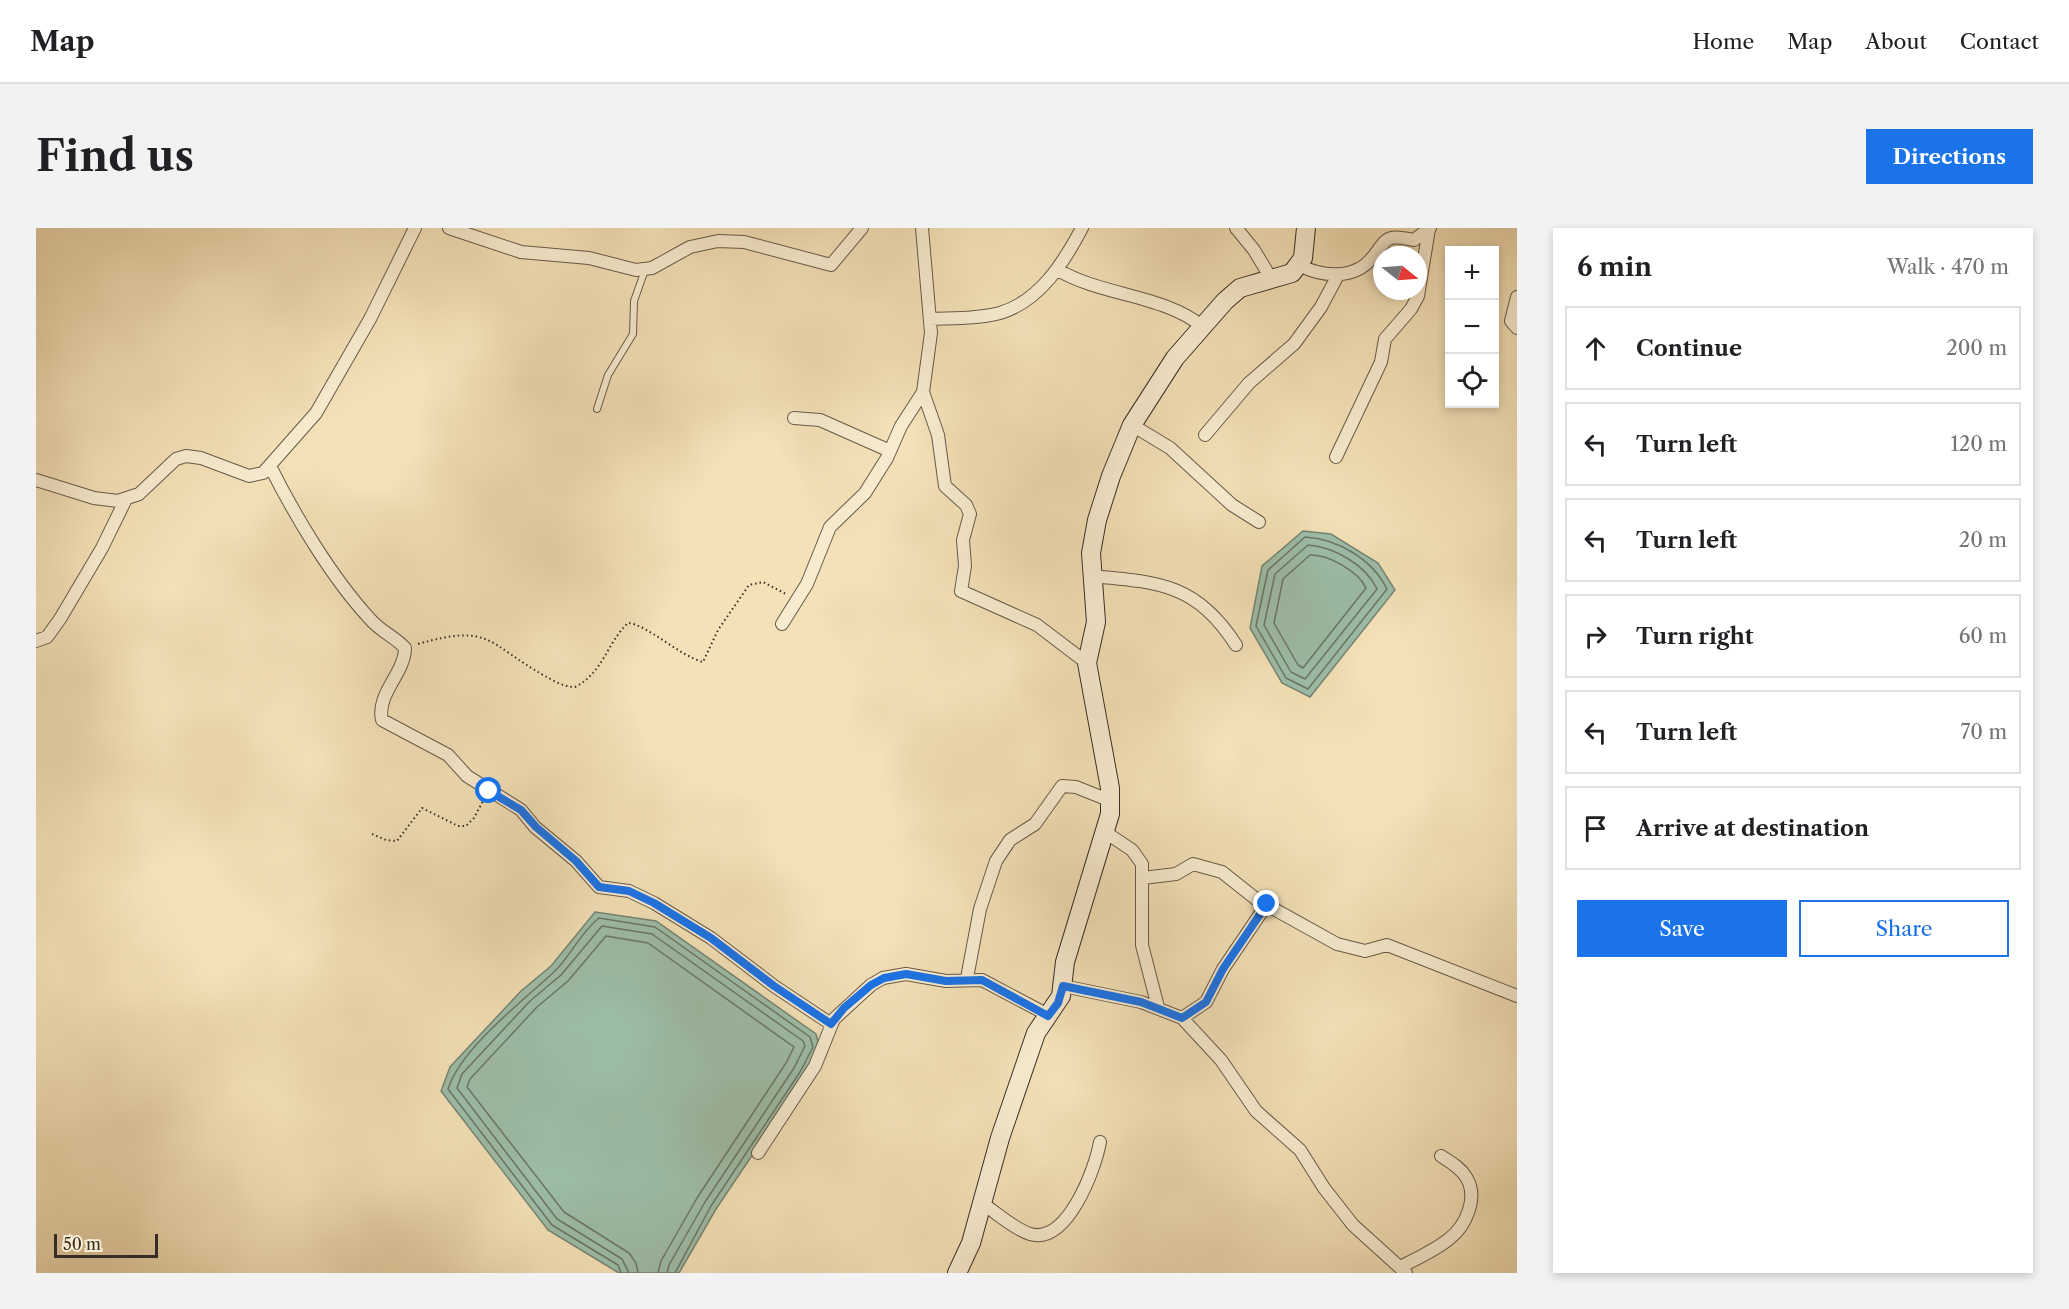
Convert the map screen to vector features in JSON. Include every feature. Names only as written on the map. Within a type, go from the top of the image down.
[{"type":"street","points":[[36,480],[94,498],[125,501],[139,494],[181,457],[197,457],[254,477],[263,473],[316,413],[370,319],[415,228]]},
{"type":"street","points":[[449,228],[521,252],[588,258],[628,269],[645,270],[677,252],[718,241],[767,247],[816,263],[831,265],[862,228]]},
{"type":"street","points":[[922,228],[926,295],[930,319],[923,392],[938,435],[945,486],[966,505],[970,514],[963,540],[965,566],[961,591],[1037,625],[1087,663]]},
{"type":"street","points":[[930,319],[1001,312],[1033,293],[1058,270],[1082,228]]},
{"type":"street","points":[[1236,228],[1254,250],[1272,280]]},
{"type":"street","points":[[957,1273],[971,1243],[1009,1110],[1036,1033],[1058,1003],[1063,986],[1065,962],[1105,832],[1111,801],[1087,663],[1096,630],[1090,557],[1097,520],[1132,424],[1158,382],[1203,327],[1240,288],[1292,273],[1303,258],[1306,228]]},
{"type":"street","points":[[1299,265],[1320,274],[1338,275],[1370,261],[1387,239],[1394,237],[1414,240],[1430,228]]},
{"type":"street","points":[[1336,458],[1381,362],[1384,339],[1411,309],[1418,296],[1430,228]]},
{"type":"street","points":[[1058,270],[1100,288],[1180,313],[1203,327]]},
{"type":"street","points":[[1205,435],[1249,383],[1294,344],[1321,307],[1338,275]]},
{"type":"street","points":[[1517,297],[1511,321],[1517,328]]},
{"type":"street","points":[[782,624],[812,574],[830,527],[865,493],[890,451],[901,426],[923,392]]},
{"type":"street","points":[[794,418],[820,420],[890,451]]},
{"type":"street","points":[[1132,424],[1170,448],[1232,505],[1259,522]]},
{"type":"street","points":[[270,466],[294,513],[350,596],[382,631],[405,648],[402,662],[384,700],[382,720],[448,755],[462,772],[491,793],[521,810],[536,827],[576,861],[599,887],[629,891],[654,903],[711,938],[774,986],[831,1024]]},
{"type":"street","points":[[36,641],[47,637],[60,619],[89,572],[125,501]]},
{"type":"street","points":[[1092,576],[1160,585],[1189,596],[1215,614],[1236,645]]},
{"type":"street","points":[[967,978],[985,890],[1004,847],[1035,824],[1062,786],[1076,787],[1111,801]]},
{"type":"street","points":[[1105,832],[1138,857],[1143,878],[1142,945],[1158,1007]]},
{"type":"street","points":[[1143,878],[1176,874],[1189,866],[1197,865],[1222,872],[1245,891],[1297,924],[1350,949],[1365,951],[1387,945],[1517,996]]},
{"type":"street","points":[[1182,1018],[1206,1002],[1223,969],[1267,904]]},
{"type":"street","points":[[758,1153],[815,1066],[831,1024],[850,1002],[884,978],[906,974],[946,981],[967,978],[982,980],[1048,1016]]},
{"type":"street","points":[[1063,986],[1158,1007],[1182,1018],[1221,1060],[1256,1111],[1300,1150],[1324,1188],[1353,1225],[1403,1270],[1457,1232],[1469,1208],[1472,1196],[1466,1176],[1441,1156]]},
{"type":"street","points":[[983,1203],[1029,1234],[1039,1236],[1055,1230],[1067,1218],[1090,1175],[1100,1142]]},
{"type":"lane","points":[[597,410],[608,375],[633,334],[634,301],[645,270]]},
{"type":"path","points":[[405,648],[438,638],[473,634],[495,642],[514,659],[556,682],[575,687],[598,670],[605,654],[628,623],[635,624],[667,644],[703,662],[718,630],[749,585],[763,582],[796,600]]},
{"type":"path","points":[[372,834],[390,842],[397,841],[422,808],[458,826],[466,826],[491,793]]},
{"type":"water","points":[[1303,531],[1331,534],[1378,563],[1395,590],[1310,697],[1282,683],[1250,628],[1262,566]]},
{"type":"water","points":[[595,912],[656,921],[816,1034],[820,1049],[806,1075],[716,1209],[679,1273],[619,1273],[548,1230],[441,1091],[450,1067],[521,991],[551,966]]},
{"type":"route","points":[[489,791],[521,810],[536,827],[576,861],[599,887],[629,891],[654,903],[711,938],[774,986],[831,1024],[844,1008],[871,985],[896,974],[915,974],[946,981],[967,978],[982,980],[1048,1016],[1058,1003],[1063,986],[1141,1002],[1182,1018],[1206,1002],[1223,969],[1267,904]]}]
